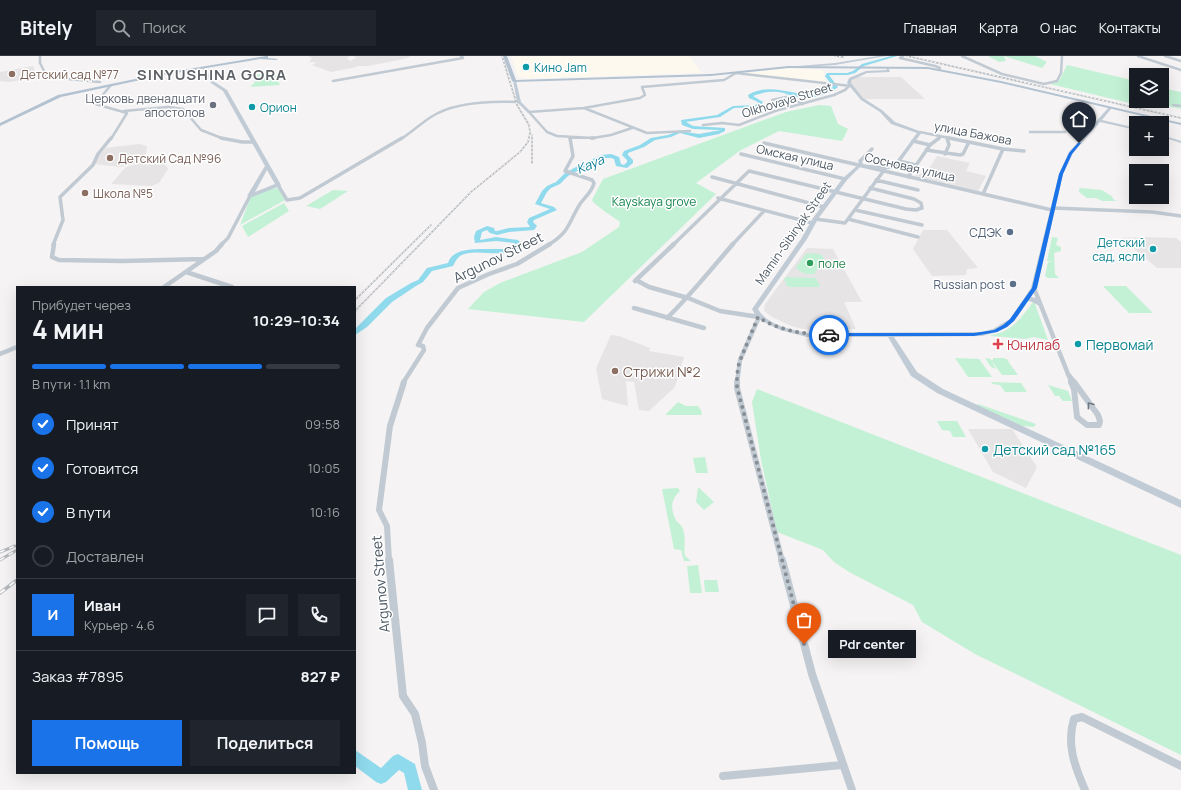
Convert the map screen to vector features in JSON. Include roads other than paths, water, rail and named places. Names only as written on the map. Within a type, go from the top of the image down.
[{"type":"main road","points":[[505,56],[514,81],[719,74],[788,67],[819,66],[850,68],[939,69],[1181,125]]},
{"type":"main road","points":[[262,59],[267,57]]},
{"type":"main road","points":[[0,125],[52,99],[132,81],[267,57],[275,57]]},
{"type":"main road","points":[[203,68],[275,57]]},
{"type":"main road","points":[[542,80],[719,74]]},
{"type":"street","points":[[40,56],[40,63],[47,77],[100,82]]},
{"type":"street","points":[[819,66],[884,56]]},
{"type":"street","points":[[903,56],[900,58],[935,66],[940,68],[939,69]]},
{"type":"street","points":[[962,56],[995,72],[1044,84],[1057,80],[1061,73],[1062,56]]},
{"type":"street","points":[[1138,56],[1181,70]]},
{"type":"street","points":[[1165,56],[1181,61]]},
{"type":"street","points":[[333,81],[462,57]]},
{"type":"street","points":[[1171,67],[1181,66]]},
{"type":"street","points":[[203,68],[212,82],[225,90],[287,200],[300,198],[362,163],[409,134],[432,116],[451,108],[467,105],[501,101],[519,102]]},
{"type":"street","points":[[850,86],[849,81],[853,77],[871,72],[889,71],[886,68]]},
{"type":"street","points":[[529,112],[584,108],[643,97],[645,95],[642,87],[724,80],[736,73],[838,84],[850,86],[862,99],[881,111],[893,123],[920,132],[893,168],[884,170],[859,165],[860,161],[872,149]]},
{"type":"street","points":[[514,81],[519,102],[550,133],[570,137],[595,139],[632,128]]},
{"type":"street","points":[[111,85],[95,104],[123,111],[168,107],[183,109],[201,130],[224,139],[254,142]]},
{"type":"street","name":"Olkhovaya Street","points":[[703,125],[722,123],[739,124],[775,111],[834,95],[850,86]]},
{"type":"street","points":[[772,100],[786,97],[803,104]]},
{"type":"street","points":[[1173,105],[1181,106]]},
{"type":"street","points":[[584,108],[632,128],[652,133],[690,131]]},
{"type":"street","points":[[870,188],[914,199],[921,203],[922,208],[916,210],[906,209],[749,171],[718,198],[681,238],[636,281],[649,287],[688,298],[720,311],[758,317],[782,328],[807,334],[974,334],[995,331],[1005,326],[1012,320],[1034,288],[1061,174],[1071,153],[1109,108]]},
{"type":"street","points":[[123,111],[127,113],[124,119],[110,140],[98,154],[93,165],[60,197],[63,220],[53,246],[52,257],[59,260],[123,261],[204,259]]},
{"type":"street","points":[[1100,120],[1129,127]]},
{"type":"street","name":"улица Бажова","points":[[920,132],[1003,149],[1024,151]]},
{"type":"street","points":[[1030,132],[1064,132]]},
{"type":"street","points":[[1074,132],[1087,134]]},
{"type":"street","points":[[908,176],[930,145],[934,141],[938,140],[940,136]]},
{"type":"street","name":"Argunov Street","points":[[434,790],[425,766],[422,743],[415,714],[403,696],[389,564],[387,526],[378,510],[390,426],[405,381],[424,350],[423,346],[418,345],[427,328],[454,292],[464,284],[517,264],[552,244],[568,229],[580,204],[595,185],[592,180],[565,171],[573,156],[570,137]]},
{"type":"street","points":[[945,154],[949,145],[947,142],[948,138]]},
{"type":"street","points":[[1169,138],[1181,142]]},
{"type":"street","points":[[934,141],[948,144]]},
{"type":"street","points":[[913,142],[930,145]]},
{"type":"street","points":[[926,150],[960,155],[963,154],[969,142]]},
{"type":"street","name":"Сосновая улица","points":[[764,143],[859,165]]},
{"type":"street","points":[[983,194],[1003,149]]},
{"type":"street","name":"Омская улица","points":[[741,154],[845,179]]},
{"type":"street","points":[[898,161],[916,165]]},
{"type":"street","name":"Mamin-Sibiryak Street","points":[[758,317],[755,309],[759,302],[801,244],[824,207],[845,179],[859,165]]},
{"type":"street","points":[[165,286],[220,247],[231,235],[267,166]]},
{"type":"street","points":[[718,198],[764,211],[814,221],[842,224],[856,210],[884,170]]},
{"type":"street","name":"Сосновая улица","points":[[884,170],[1052,209],[1152,212],[1181,216]]},
{"type":"street","points":[[712,177],[824,207]]},
{"type":"street","points":[[876,180],[918,190]]},
{"type":"street","points":[[250,196],[278,185]]},
{"type":"street","points":[[856,210],[922,225]]},
{"type":"street","points":[[667,318],[688,298],[705,275],[764,211]]},
{"type":"street","points":[[848,219],[918,237]]},
{"type":"street","points":[[186,272],[229,286]]},
{"type":"street","points":[[1034,288],[1075,392],[1077,417],[1087,425],[1099,425],[1100,421],[1098,416],[1068,374]]},
{"type":"street","points":[[1026,299],[1034,299],[1040,304]]},
{"type":"street","points":[[634,308],[704,328]]},
{"type":"street","points":[[758,317],[739,363],[737,387],[812,674],[842,765],[852,790]]},
{"type":"street","points":[[890,335],[914,374],[946,395],[1181,504]]},
{"type":"street","points":[[0,354],[16,347]]},
{"type":"street","points":[[1084,790],[1072,757],[1070,729],[1074,719],[1082,717],[1181,766]]},
{"type":"street","points":[[723,776],[842,765]]},
{"type":"waterway","name":"Kaya","points":[[356,332],[389,300],[413,284],[421,281],[423,276],[429,270],[451,265],[453,259],[458,254],[475,251],[507,251],[515,249],[520,245],[516,241],[496,239],[477,242],[479,231],[487,228],[492,229],[492,232],[497,233],[509,230],[532,229],[534,226],[530,222],[531,219],[554,210],[538,204],[545,191],[576,169],[601,157],[611,156],[617,158],[618,165],[625,167],[630,163],[630,160],[625,155],[626,152],[642,146],[653,139],[669,136],[679,132],[699,136],[723,131],[723,129],[718,128],[693,128],[684,124],[683,121],[718,116],[733,107],[757,106],[761,102],[750,95],[761,92],[777,90],[788,94],[801,96],[820,94],[836,87],[827,76],[828,74],[847,74],[854,72],[863,65],[895,56]]},
{"type":"waterway","name":"Kaya","points":[[356,758],[381,777],[398,761],[410,769],[415,790]]},
{"type":"railway","points":[[356,310],[471,192],[520,152],[528,142],[530,133],[529,125],[517,105],[502,56]]},
{"type":"railway","points":[[835,56],[843,57]]},
{"type":"railway","points":[[907,56],[1181,118]]},
{"type":"railway","points":[[532,135],[532,163]]},
{"type":"railway","points":[[356,299],[431,225]]},
{"type":"railway","points":[[0,552],[15,546]]},
{"type":"railway","points":[[0,560],[16,551]]},
{"type":"railway","points":[[0,593],[16,581]]},
{"type":"place","name":"Кино Jam","points":[[526,67]]},
{"type":"place","name":"Детский сад №77","points":[[12,74]]},
{"type":"place","name":"Церковь двенадцати апостолов","points":[[213,105]]},
{"type":"place","name":"Орион","points":[[252,107]]},
{"type":"place","name":"Детский Сад №96","points":[[110,158]]},
{"type":"place","name":"Школа №5","points":[[85,193]]},
{"type":"place","name":"СДЭК","points":[[1010,232]]},
{"type":"place","name":"Детский сад, ясли","points":[[1153,249]]},
{"type":"place","name":"поле","points":[[810,263]]},
{"type":"place","name":"Russian post","points":[[1013,284]]},
{"type":"place","name":"Юнилаб","points":[[998,344]]},
{"type":"place","name":"Первомай","points":[[1078,344]]},
{"type":"place","name":"Стрижи №2","points":[[615,371]]},
{"type":"place","name":"Детский сад №165","points":[[985,449]]},
{"type":"place","name":"Pdr center","points":[[804,644]]},
{"type":"district","name":"SINYUSHINA GORA","points":[[212,74]]},
{"type":"park label","name":"Kayskaya grove","points":[[654,201]]}]
